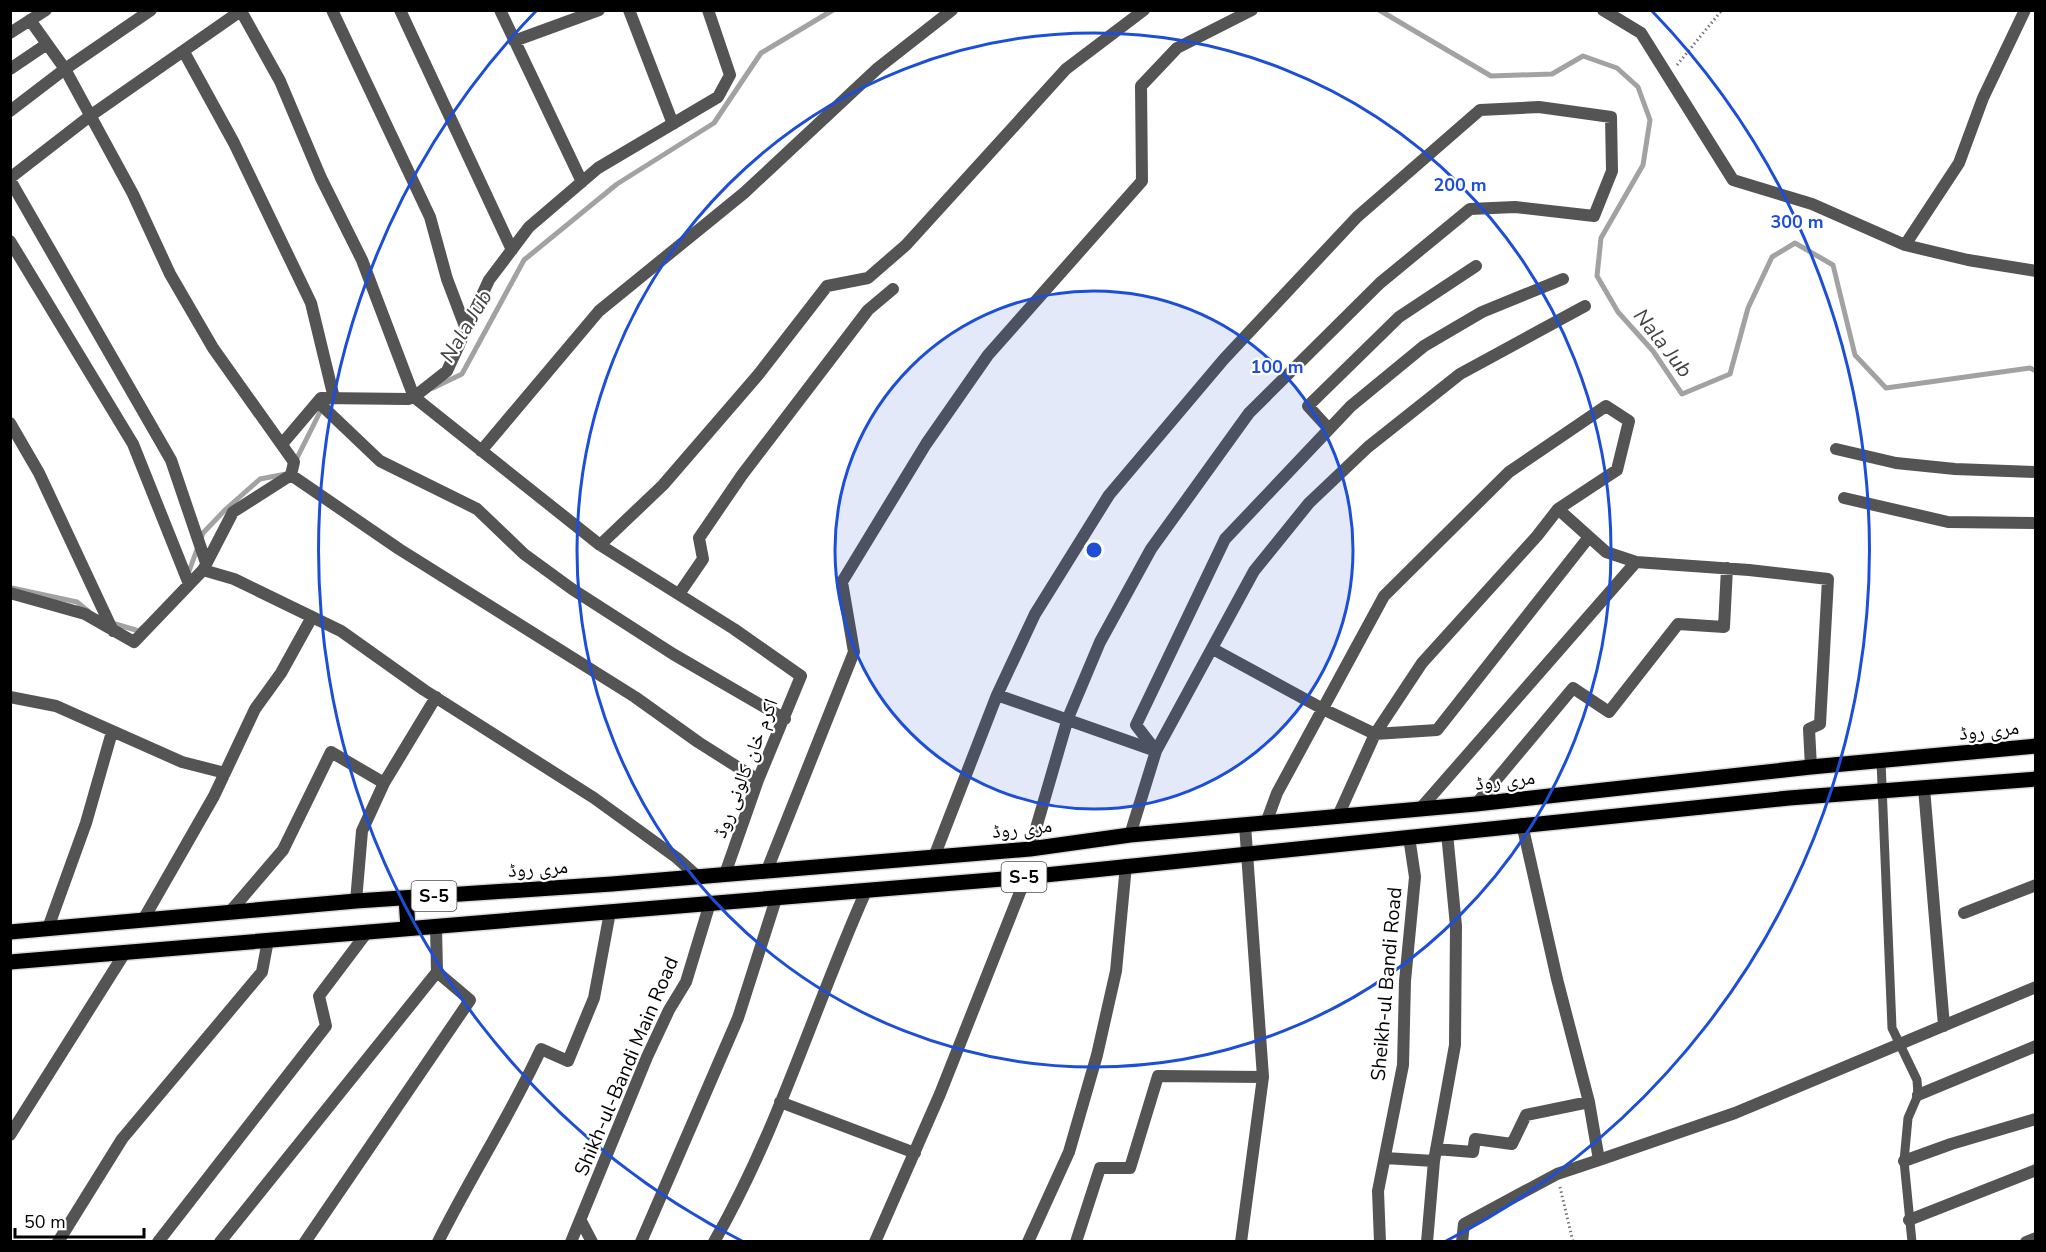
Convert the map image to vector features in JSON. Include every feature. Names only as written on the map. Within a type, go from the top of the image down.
[{"type":"main road","name":"مری روڈ","points":[[10,933],[356,901],[1030,849],[1130,836],[1476,804],[1811,767],[2036,746]]},
{"type":"main road","name":"S-5","points":[[10,962],[866,891],[1248,854],[1522,824],[2036,779]]},
{"type":"main road","points":[[406,898],[408,928]]},
{"type":"street","points":[[10,33],[46,10]]},
{"type":"street","points":[[10,111],[65,69],[151,10]]},
{"type":"street","points":[[332,10],[430,217],[447,279],[466,329]]},
{"type":"street","points":[[400,10],[512,250]]},
{"type":"street","points":[[500,10],[582,182]]},
{"type":"street","points":[[514,40],[599,10]]},
{"type":"street","points":[[629,10],[673,124]]},
{"type":"street","points":[[282,444],[321,398],[408,399],[414,397],[447,371],[489,280],[529,227],[598,168],[718,97],[729,75],[708,10]]},
{"type":"street","points":[[481,451],[599,311],[744,193],[878,68],[952,10]]},
{"type":"street","points":[[600,545],[663,485],[758,375],[827,286],[868,278],[914,236],[1066,69],[1144,10]]},
{"type":"street","points":[[767,870],[854,652],[842,582],[926,444],[988,355],[1142,181],[1141,86],[1177,48],[1252,10]]},
{"type":"street","points":[[1603,10],[1641,33],[1733,180],[1812,204],[1905,245],[1968,261],[2036,271]]},
{"type":"street","points":[[1905,245],[1959,163],[1983,98],[2025,10]]},
{"type":"street","points":[[204,567],[171,459],[10,179],[90,116],[242,11],[280,81],[321,178],[362,260],[414,397],[600,545],[678,594],[703,559],[699,538],[742,475],[868,310],[893,290]]},
{"type":"street","points":[[10,593],[85,614],[134,642],[204,567],[233,512],[291,475],[294,462],[213,348],[175,284],[133,194],[65,69],[30,20]]},
{"type":"street","points":[[10,69],[47,44]]},
{"type":"street","points":[[184,52],[234,143],[311,303],[334,398]]},
{"type":"street","points":[[934,857],[997,695],[1035,614],[1109,495],[1224,359],[1358,217],[1480,110],[1539,107],[1611,117],[1612,171],[1594,216],[1515,207],[1470,209],[1380,283],[1249,413],[1152,549],[1100,642],[1068,718],[1030,849]]},
{"type":"street","points":[[10,240],[133,444],[189,584]]},
{"type":"street","points":[[1329,429],[1308,406],[1399,317],[1476,266]]},
{"type":"street","points":[[1156,751],[1136,725],[1225,539],[1351,406],[1424,346],[1482,312],[1563,279]]},
{"type":"street","points":[[1130,836],[1156,751],[1254,571],[1309,503],[1368,447],[1460,374],[1585,306]]},
{"type":"street","points":[[318,402],[380,461],[477,509],[525,554],[572,589],[674,654],[785,719]]},
{"type":"street","points":[[1266,823],[1277,793],[1384,596],[1509,472],[1606,406],[1629,421],[1617,470],[1557,508],[1537,536],[1422,663],[1375,734],[1338,816]]},
{"type":"street","points":[[10,423],[39,473],[114,631]]},
{"type":"street","points":[[1836,449],[1896,463],[1955,469],[2036,472]]},
{"type":"street","points":[[291,475],[399,549],[625,690],[698,742],[758,780]]},
{"type":"street","points":[[1844,498],[1948,522],[2036,523]]},
{"type":"street","points":[[1557,508],[1606,552],[1636,562],[1728,568],[1828,579],[1820,724],[1809,729],[1811,767]]},
{"type":"street","points":[[1213,648],[1323,709],[1375,734],[1437,730],[1589,537]]},
{"type":"street","points":[[1420,809],[1636,562]]},
{"type":"street","points":[[204,567],[234,579],[341,631],[436,697],[594,798],[677,858],[698,876]]},
{"type":"street","points":[[1476,804],[1573,688],[1609,712],[1678,624],[1724,627],[1728,568]]},
{"type":"street","name":"اکرم خان کالونی روڈ","points":[[678,594],[801,676],[758,780],[725,874]]},
{"type":"street","points":[[143,920],[181,858],[255,709],[281,673],[312,617]]},
{"type":"street","points":[[997,695],[1068,718],[1156,751]]},
{"type":"street","points":[[10,697],[56,706],[182,762],[225,773]]},
{"type":"street","points":[[356,901],[362,831],[384,783],[436,697]]},
{"type":"street","points":[[48,928],[86,823],[112,732]]},
{"type":"street","points":[[229,913],[283,850],[331,752],[384,783]]},
{"type":"street","points":[[1924,788],[1944,1026]]},
{"type":"street","points":[[1522,824],[1557,979],[1589,1102],[1599,1160]]},
{"type":"street","points":[[1241,1242],[1263,1077],[1245,825]]},
{"type":"street","points":[[1427,1242],[1435,1155],[1455,1045],[1456,926],[1447,833]]},
{"type":"street","name":"Sheikh-ul Bandi Road","points":[[1380,1242],[1378,1191],[1402,1065],[1405,981],[1415,877],[1409,837]]},
{"type":"street","points":[[1028,1242],[1069,1152],[1097,1055],[1116,971],[1126,865]]},
{"type":"street","points":[[875,1242],[915,1153],[1026,876]]},
{"type":"street","points":[[1964,913],[2036,885]]},
{"type":"street","points":[[714,1242],[729,1216],[780,1102],[866,891]]},
{"type":"street","points":[[641,1242],[738,1018],[776,899]]},
{"type":"street","name":"Shikh-ul-Bandi Main Road","points":[[571,1242],[646,1057],[669,1010],[686,982],[710,903]]},
{"type":"street","points":[[438,1242],[461,1195],[514,1106],[541,1049],[568,1061],[594,998],[610,912]]},
{"type":"street","points":[[220,1242],[437,972],[436,927]]},
{"type":"street","points":[[158,1242],[326,1026],[320,996],[368,931]]},
{"type":"street","points":[[58,1242],[122,1139],[262,972],[268,940]]},
{"type":"street","points":[[10,1134],[126,951]]},
{"type":"street","points":[[305,1242],[470,1000],[437,972]]},
{"type":"street","points":[[1462,1242],[1464,1224],[1557,1174],[1735,1113],[2036,987]]},
{"type":"street","points":[[1918,1095],[2036,1046]]},
{"type":"street","points":[[1076,1242],[1100,1168],[1130,1168],[1158,1076],[1263,1077]]},
{"type":"street","points":[[780,1102],[915,1153]]},
{"type":"street","points":[[1385,1158],[1473,1152],[1475,1139],[1512,1144],[1526,1114],[1589,1102]]},
{"type":"street","points":[[1904,1161],[1951,1144],[2036,1119]]},
{"type":"street","points":[[1909,1220],[2036,1170]]},
{"type":"street","points":[[581,1221],[592,1242]]},
{"type":"street","points":[[2026,1242],[2036,1238]]},
{"type":"lane","points":[[1881,761],[1892,1028],[1898,1045],[1917,1080],[1918,1095],[1908,1118],[1904,1161],[1912,1242]]},
{"type":"path","points":[[1668,75],[1722,10]]},
{"type":"path","points":[[1557,1174],[1574,1242]]},
{"type":"waterway","name":"Nala Jub","points":[[433,388],[462,374],[524,260],[617,184],[714,123],[761,53],[833,10]]},
{"type":"waterway","name":"Nala Jub","points":[[1379,10],[1491,76],[1552,74],[1583,56],[1617,68],[1638,87],[1650,120],[1643,165],[1601,238],[1597,276],[1618,312],[1653,351],[1682,394],[1730,374],[1748,308],[1772,257],[1795,243],[1833,265],[1855,355],[1886,388],[2030,368],[2036,371]]},
{"type":"waterway","name":"Nala Jub","points":[[295,462],[323,406]]},
{"type":"waterway","name":"Nala Jub","points":[[188,574],[203,533],[226,509],[260,479],[286,474]]},
{"type":"waterway","name":"Nala Jub","points":[[12,588],[77,602],[88,611]]},
{"type":"waterway","name":"Nala Jub","points":[[112,623],[139,631],[142,628]]}]
